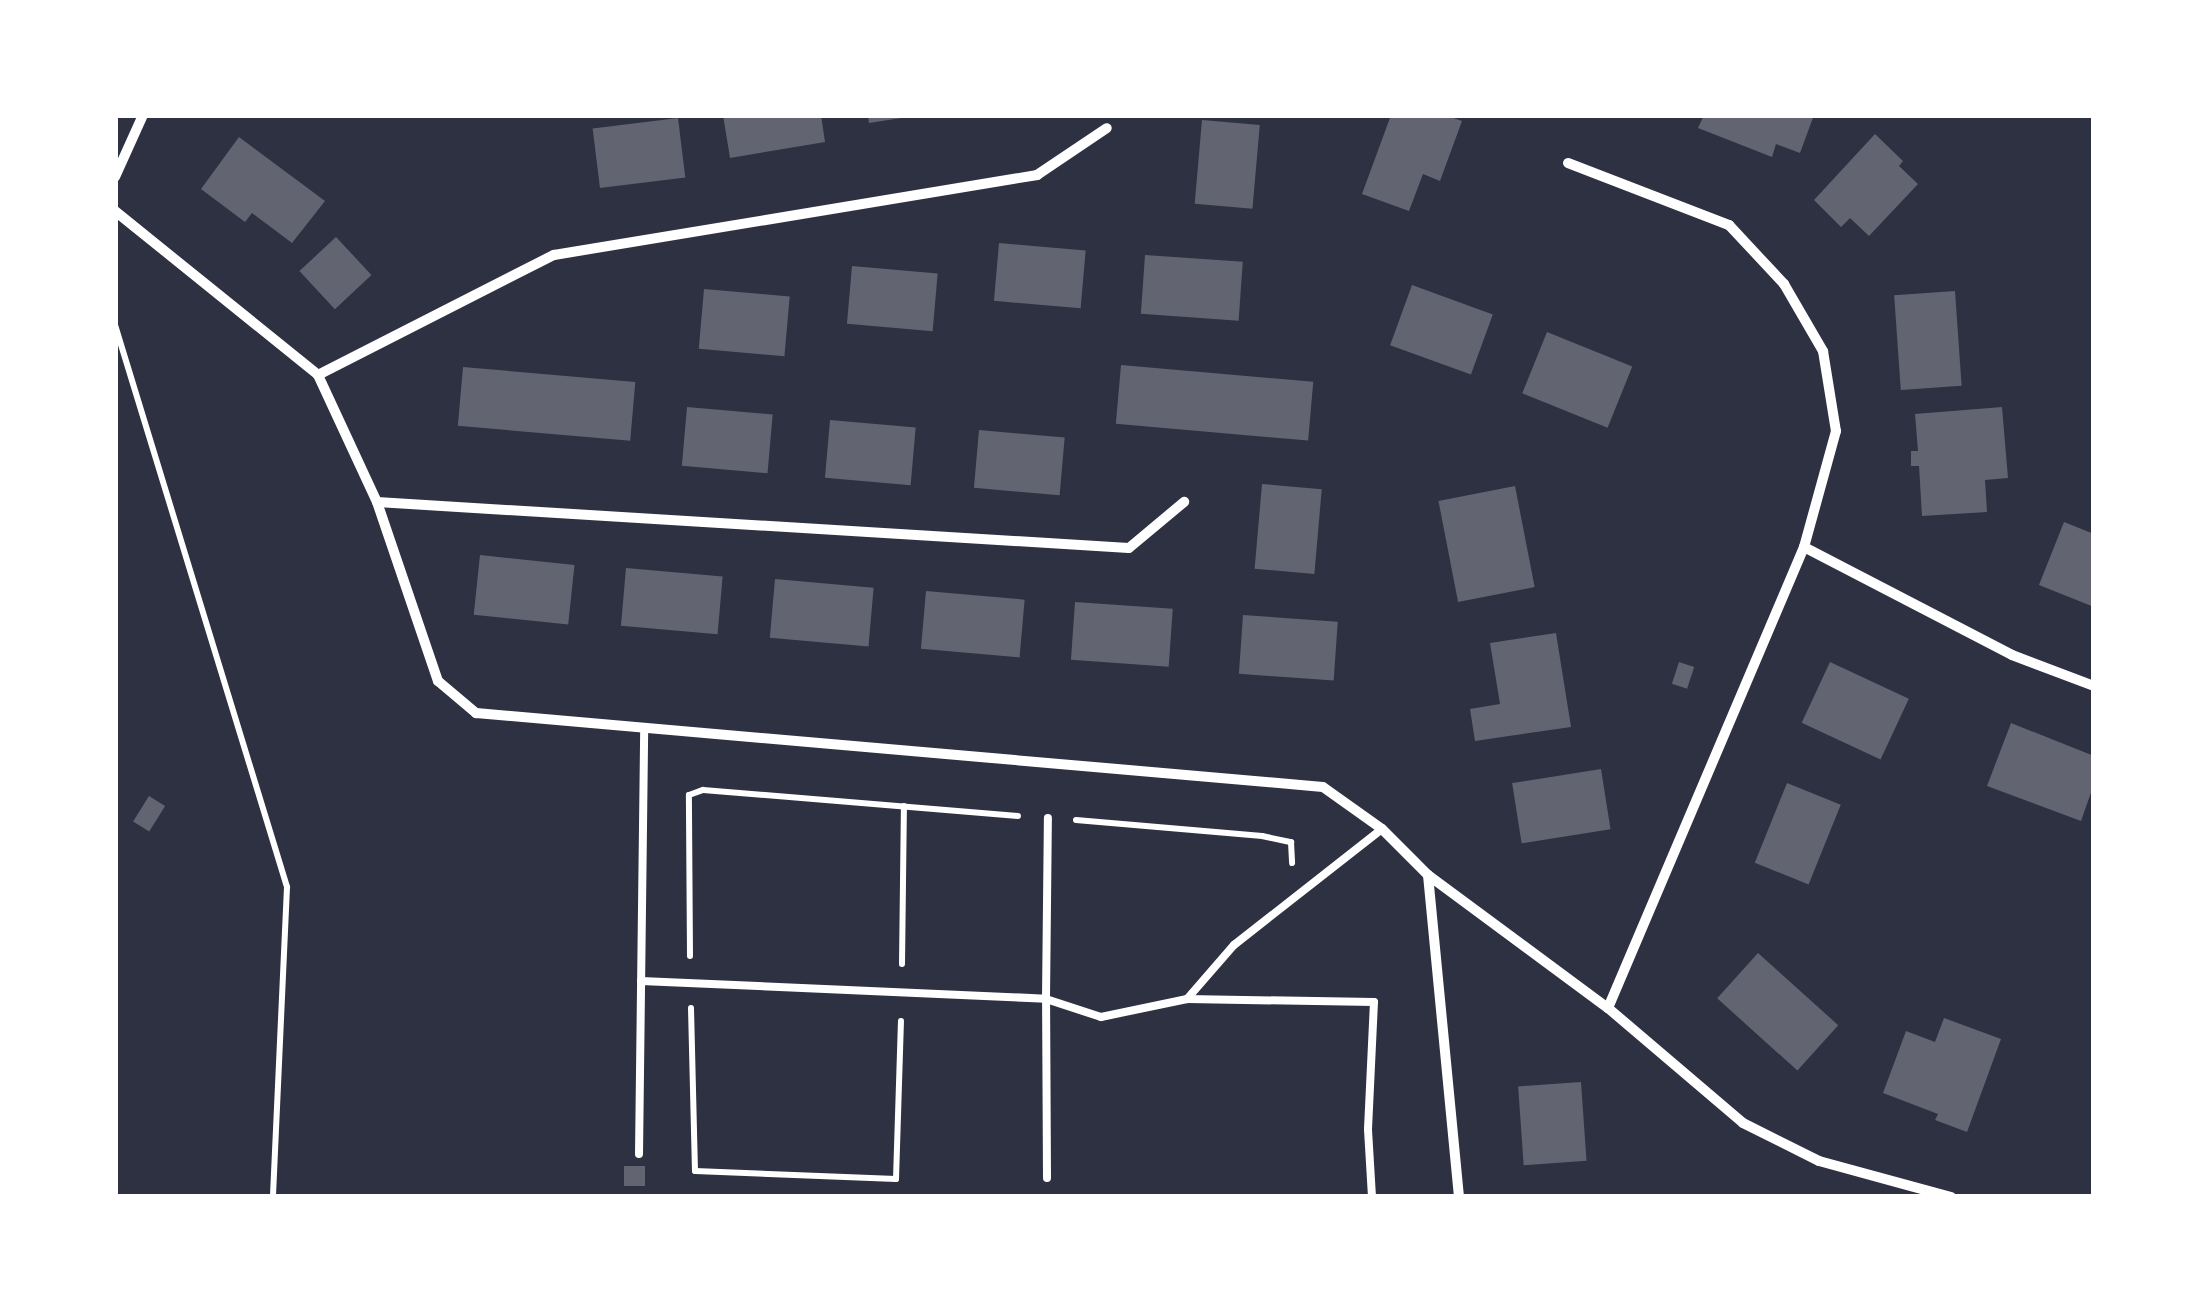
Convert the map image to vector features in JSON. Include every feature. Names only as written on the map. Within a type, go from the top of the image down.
[{"type":"street","points":[[115,176],[144,115]]},
{"type":"street","points":[[318,374],[554,255],[1037,175],[1107,128]]},
{"type":"street","points":[[1568,163],[1729,225],[1784,284],[1823,351],[1836,431],[1804,547],[1608,1008]]},
{"type":"street","points":[[115,211],[318,374],[377,502],[438,680],[476,713],[1323,787],[1382,830],[1428,875],[1608,1008],[1743,1124],[1819,1161],[1951,1197]]},
{"type":"street","points":[[377,502],[1129,548],[1184,502]]},
{"type":"street","points":[[1804,547],[2012,655],[2094,686]]},
{"type":"street","points":[[1428,875],[1459,1197]]},
{"type":"lane","points":[[640,1154],[644,727]]},
{"type":"lane","points":[[1047,1178],[1048,818]]},
{"type":"lane","points":[[1188,999],[1234,945],[1382,830]]},
{"type":"lane","points":[[641,981],[1046,1000],[1101,1017],[1188,999],[1374,1002],[1368,1129],[1372,1197]]},
{"type":"path","points":[[115,325],[287,887],[273,1197]]},
{"type":"path","points":[[904,806],[896,1179],[695,1171],[689,795],[703,790],[904,806],[1048,818],[1291,842],[1293,899]]},
{"type":"building","points":[[723,115],[821,115],[825,142],[730,158]]},
{"type":"building","points":[[868,115],[908,115],[908,117],[869,123]]},
{"type":"building","points":[[1391,115],[1445,115],[1462,121],[1440,181],[1423,174],[1409,211],[1362,194]]},
{"type":"building","points":[[1704,115],[1814,115],[1800,153],[1776,144],[1772,157],[1698,128]]},
{"type":"building","points":[[678,118],[685,178],[600,188],[593,128]]},
{"type":"building","points":[[1202,120],[1260,125],[1252,209],[1195,204]]},
{"type":"building","points":[[1875,134],[1903,161],[1899,166],[1918,184],[1869,236],[1850,218],[1841,227],[1814,200]]},
{"type":"building","points":[[239,137],[325,201],[292,243],[252,213],[245,222],[201,189]]},
{"type":"building","points":[[336,237],[371,275],[335,309],[299,271]]},
{"type":"building","points":[[999,243],[1086,251],[1081,308],[994,301]]},
{"type":"building","points":[[1145,255],[1243,262],[1239,321],[1141,314]]},
{"type":"building","points":[[852,266],[938,273],[933,331],[847,324]]},
{"type":"building","points":[[1412,285],[1493,314],[1471,375],[1390,345]]},
{"type":"building","points":[[704,289],[790,296],[784,356],[699,349]]},
{"type":"building","points":[[1955,291],[1962,386],[1901,390],[1894,295]]},
{"type":"building","points":[[1547,332],[1632,366],[1608,428],[1522,393]]},
{"type":"building","points":[[1121,365],[1313,382],[1308,441],[1116,424]]},
{"type":"building","points":[[463,367],[635,382],[630,441],[458,426]]},
{"type":"building","points":[[687,407],[773,414],[768,473],[682,466]]},
{"type":"building","points":[[2002,407],[2008,478],[1985,480],[1987,512],[1922,516],[1919,466],[1911,466],[1911,451],[1918,451],[1915,414]]},
{"type":"building","points":[[830,420],[916,427],[911,485],[825,478]]},
{"type":"building","points":[[979,430],[1065,437],[1060,495],[974,488]]},
{"type":"building","points":[[1262,484],[1322,489],[1314,574],[1255,569]]},
{"type":"building","points":[[1515,486],[1535,587],[1458,602],[1438,501]]},
{"type":"building","points":[[2064,522],[2094,534],[2094,607],[2039,585]]},
{"type":"building","points":[[480,555],[574,565],[568,625],[474,615]]},
{"type":"building","points":[[626,568],[723,576],[718,634],[621,626]]},
{"type":"building","points":[[775,579],[874,588],[868,646],[770,638]]},
{"type":"building","points":[[926,591],[1025,600],[1020,657],[921,649]]},
{"type":"building","points":[[1075,602],[1173,609],[1169,667],[1071,660]]},
{"type":"building","points":[[1243,615],[1338,622],[1334,680],[1239,674]]},
{"type":"building","points":[[1556,633],[1571,727],[1475,741],[1470,709],[1500,704],[1490,643]]},
{"type":"building","points":[[1679,662],[1694,667],[1687,689],[1672,684]]},
{"type":"building","points":[[1830,662],[1909,699],[1881,759],[1802,723]]},
{"type":"building","points":[[2011,723],[2094,756],[2094,784],[2081,821],[1987,786]]},
{"type":"building","points":[[1601,769],[1611,829],[1522,843],[1512,783]]},
{"type":"building","points":[[1787,783],[1841,805],[1809,884],[1755,863]]},
{"type":"building","points":[[149,796],[165,806],[149,832],[133,821]]},
{"type":"building","points":[[1758,953],[1838,1025],[1797,1071],[1717,998]]},
{"type":"building","points":[[1944,1018],[2001,1039],[1967,1132],[1935,1120],[1938,1114],[1883,1093],[1906,1031],[1935,1042]]},
{"type":"building","points":[[1581,1082],[1587,1161],[1524,1165],[1518,1086]]},
{"type":"building","points":[[624,1166],[645,1166],[645,1186],[624,1186]]}]
